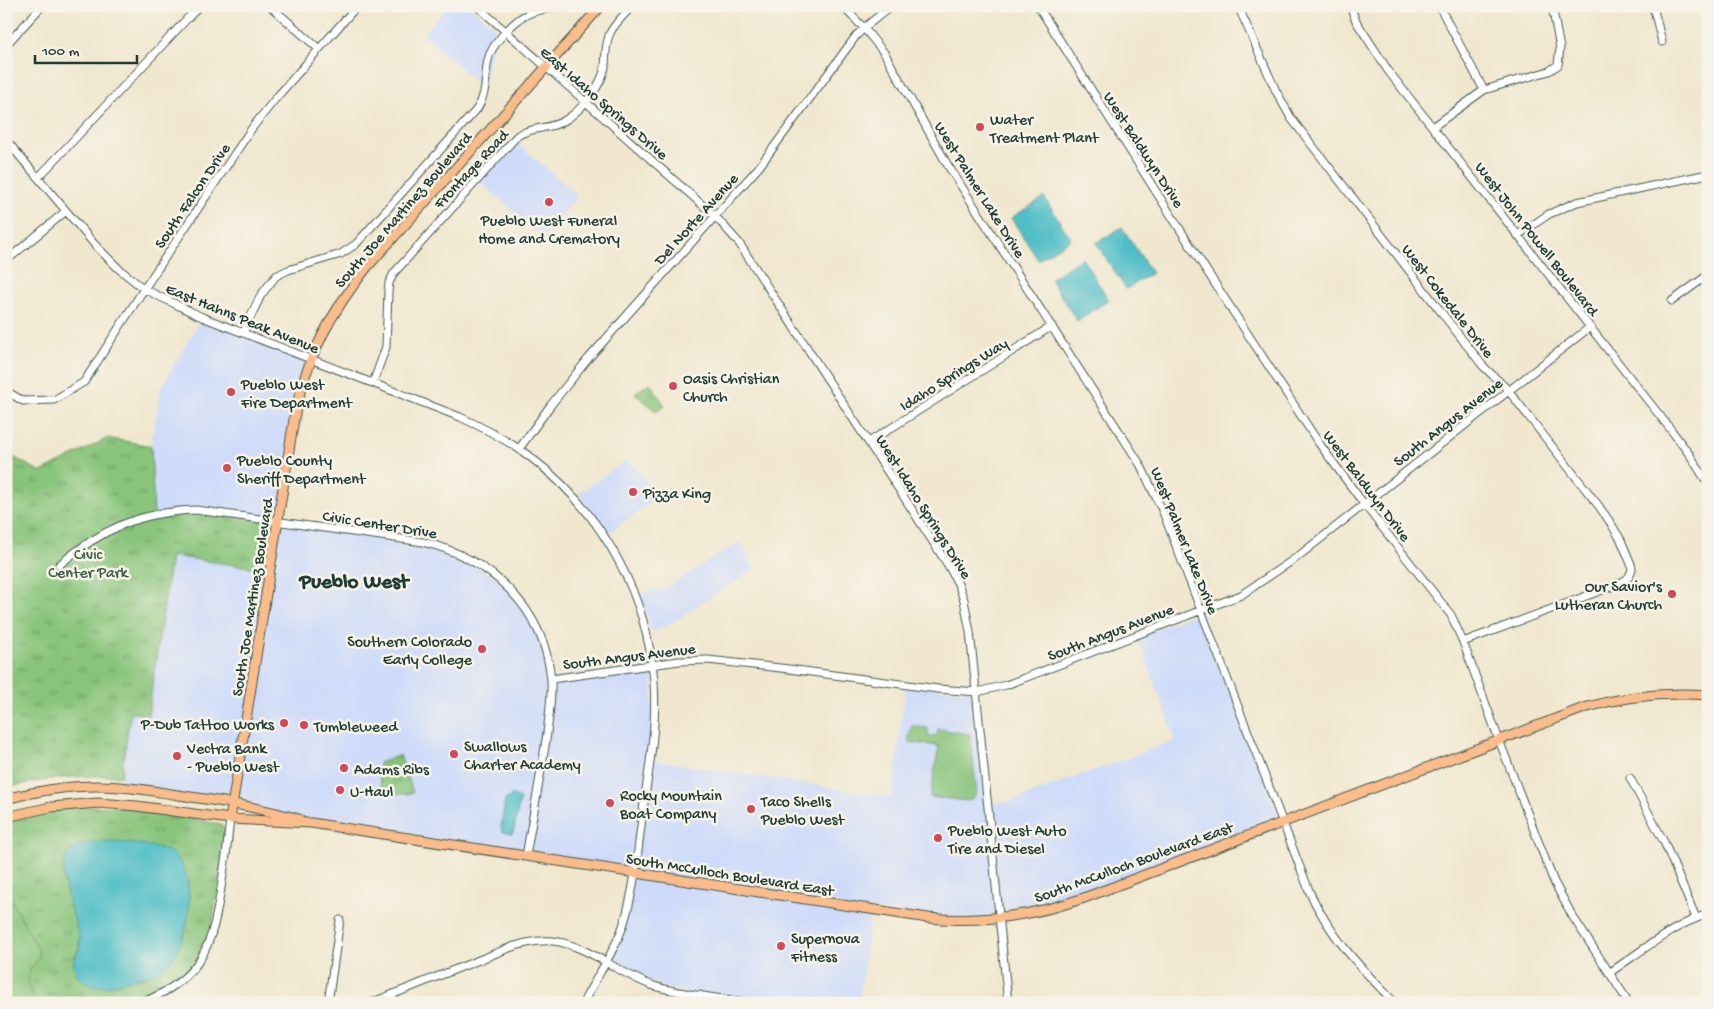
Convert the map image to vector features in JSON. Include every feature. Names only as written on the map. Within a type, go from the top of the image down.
[{"type":"main road","name":"South Joe Martinez Boulevard","points":[[230,819],[297,407],[310,359],[330,321],[356,281],[601,6]]},
{"type":"main road","name":"South McCulloch Boulevard East","points":[[6,817],[50,807],[98,803],[137,806],[230,819],[311,823],[928,918],[961,920],[999,918],[1030,914],[1068,903],[1577,711],[1614,700],[1662,694],[1708,695]]},
{"type":"main road","name":"South McCulloch Boulevard East","points":[[6,799],[48,790],[98,786],[140,789],[232,803],[311,823]]},
{"type":"street","points":[[6,46],[42,6]]},
{"type":"street","points":[[38,178],[199,6]]},
{"type":"street","points":[[270,6],[319,49]]},
{"type":"street","name":"South Falcon Drive","points":[[6,391],[23,401],[54,400],[84,382],[252,128],[357,6]]},
{"type":"street","name":"East Idaho Springs Drive","points":[[477,6],[716,217]]},
{"type":"street","name":"Frontage Road","points":[[243,333],[261,295],[276,276],[288,270],[341,254],[356,244],[477,109],[484,96],[490,54],[506,32],[527,14],[559,6]]},
{"type":"street","name":"Frontage Road","points":[[373,383],[386,347],[388,292],[389,283],[394,273],[517,136],[530,130],[563,122],[585,102],[602,77],[609,35],[632,6]]},
{"type":"street","name":"West Palmer Lake Drive","points":[[842,6],[864,28],[889,62],[947,164],[1128,443],[1163,512],[1282,823],[1320,914],[1348,954],[1395,1003]]},
{"type":"street","name":"Del Norte Avenue","points":[[519,449],[550,406],[588,359],[765,160],[847,47],[864,28],[891,6]]},
{"type":"street","name":"West Baldwyn Drive","points":[[1038,6],[1318,442],[1364,504],[1446,607],[1456,624],[1554,882],[1573,917],[1629,1003]]},
{"type":"street","name":"West Cokedale Drive","points":[[1238,6],[1276,92],[1291,118],[1483,366],[1508,390],[1598,505],[1621,540],[1632,569],[1626,580],[1612,587],[1463,642]]},
{"type":"street","name":"West John Powell Boulevard","points":[[1350,6],[1356,21],[1389,72],[1668,426],[1690,455],[1708,484]]},
{"type":"street","points":[[1439,6],[1484,90]]},
{"type":"street","points":[[1433,127],[1484,90],[1550,71],[1558,64],[1560,48],[1552,6]]},
{"type":"street","points":[[1653,6],[1662,42]]},
{"type":"street","name":"East Hahns Peak Avenue","points":[[6,140],[114,264],[144,289],[202,317],[460,417],[492,433],[519,449],[543,467],[582,505],[603,535],[621,565],[636,598],[645,628],[652,665],[655,700],[654,730],[630,900],[622,926],[605,963],[583,1003]]},
{"type":"street","points":[[1518,236],[1549,214],[1577,202],[1708,174]]},
{"type":"street","points":[[6,258],[12,256],[66,211]]},
{"type":"street","name":"West Idaho Springs Drive","points":[[716,217],[749,257],[948,564],[959,586],[968,619],[977,692],[1008,1003]]},
{"type":"street","points":[[1672,301],[1708,275]]},
{"type":"street","name":"Idaho Springs Way","points":[[870,442],[1052,326]]},
{"type":"street","name":"South Angus Avenue","points":[[551,679],[693,660],[724,661],[910,686],[977,692],[1006,685],[1201,612],[1241,595],[1296,558],[1590,327]]},
{"type":"street","name":"Civic Center Drive","points":[[59,565],[83,545],[128,522],[154,514],[196,510],[423,542],[448,549],[475,562],[509,588],[528,613],[541,638],[551,679],[551,699],[544,749],[526,856]]},
{"type":"street","points":[[1630,778],[1665,844],[1696,918]]},
{"type":"street","points":[[141,1003],[165,992],[182,980],[197,964],[208,946],[216,919],[230,819]]},
{"type":"street","points":[[1609,973],[1676,928],[1708,914]]},
{"type":"street","points":[[328,1003],[340,920]]},
{"type":"street","points":[[371,1003],[504,950],[527,943],[544,941],[564,943],[647,983],[700,995],[710,1000],[752,1003]]},
{"type":"street","points":[[697,1003],[700,995]]},
{"type":"shaded area","points":[[448,6],[471,6],[501,34],[491,49],[483,89],[423,34]]},
{"type":"shaded area","points":[[514,140],[578,196],[543,237],[478,180]]},
{"type":"shaded area","points":[[202,317],[310,359],[301,388],[279,521],[436,545],[498,578],[535,626],[551,679],[653,665],[651,760],[892,797],[906,685],[977,692],[989,805],[1015,800],[1176,740],[1137,636],[1201,612],[1281,823],[1084,898],[987,920],[871,910],[859,1003],[752,1003],[672,990],[605,963],[616,941],[634,874],[315,824],[273,812],[119,787],[131,712],[148,715],[171,555],[270,571],[278,521],[154,514],[151,446],[161,388]]},
{"type":"shaded area","points":[[627,460],[644,477],[657,498],[608,534],[578,494]]},
{"type":"shaded area","points":[[739,542],[755,568],[667,626],[652,632],[639,594],[668,587]]},
{"type":"green space","points":[[650,383],[665,406],[656,412],[635,393]]},
{"type":"green space","name":"Civic Center Park","points":[[108,438],[151,446],[154,514],[182,511],[265,519],[256,568],[171,556],[148,716],[131,712],[121,776],[63,778],[6,788],[6,453],[41,472]]},
{"type":"green space","points":[[912,726],[928,728],[928,735],[937,736],[938,729],[970,734],[977,794],[969,801],[930,797],[939,746],[908,742]]},
{"type":"green space","points":[[400,755],[413,792],[408,794],[384,794],[380,781],[379,763]]},
{"type":"green space","points":[[80,806],[125,807],[220,824],[226,830],[212,928],[195,961],[183,974],[170,984],[129,1003],[38,1003],[31,991],[28,978],[31,969],[38,959],[39,951],[6,891],[6,823],[31,814]],"holes":[[[187,882],[189,897],[187,923],[177,950],[146,977],[130,979],[113,985],[74,957],[79,948],[79,940]]]},
{"type":"green space","points":[[6,891],[39,951],[39,959],[30,970],[31,995],[38,1003],[6,1003]]},
{"type":"water","points":[[1044,197],[1071,239],[1038,260],[1011,218]]},
{"type":"water","points":[[1122,227],[1152,273],[1126,289],[1096,243]]},
{"type":"water","points":[[1082,258],[1109,300],[1077,321],[1050,279]]},
{"type":"water","points":[[512,795],[517,796],[520,800],[512,834],[503,832],[501,828],[505,800]]},
{"type":"water","points":[[116,842],[167,850],[181,863],[189,891],[187,923],[177,952],[160,970],[112,985],[95,986],[88,984],[82,979],[74,966],[80,941],[67,896],[64,871],[65,861],[69,853],[79,846],[91,843]]},
{"type":"place","name":"Water Treatment Plant","points":[[980,127]]},
{"type":"place","name":"Pueblo West Funeral Home and Crematory","points":[[549,202]]},
{"type":"place","name":"Oasis Christian Church","points":[[673,386]]},
{"type":"place","name":"Pueblo West Fire Department","points":[[231,392]]},
{"type":"place","name":"Pueblo County Sheriff Department","points":[[227,468]]},
{"type":"place","name":"Pizza King","points":[[633,492]]},
{"type":"place","name":"Our Savior's Lutheran Church","points":[[1672,594]]},
{"type":"place","name":"Southern Colorado Early College","points":[[482,649]]},
{"type":"place","name":"P-Dub Tattoo Works","points":[[284,723]]},
{"type":"place","name":"Tumbleweed","points":[[304,725]]},
{"type":"place","name":"Swallows Charter Academy","points":[[454,754]]},
{"type":"place","name":"Vectra Bank - Pueblo West","points":[[177,756]]},
{"type":"place","name":"Adams Ribs","points":[[344,768]]},
{"type":"place","name":"U-Haul","points":[[340,790]]},
{"type":"place","name":"Rocky Mountain Boat Company","points":[[610,803]]},
{"type":"place","name":"Taco Shells Pueblo West","points":[[751,809]]},
{"type":"place","name":"Pueblo West Auto Tire and Diesel","points":[[938,838]]},
{"type":"place","name":"Supernova Fitness","points":[[781,946]]},
{"type":"district","name":"Pueblo West","points":[[354,580]]}]
